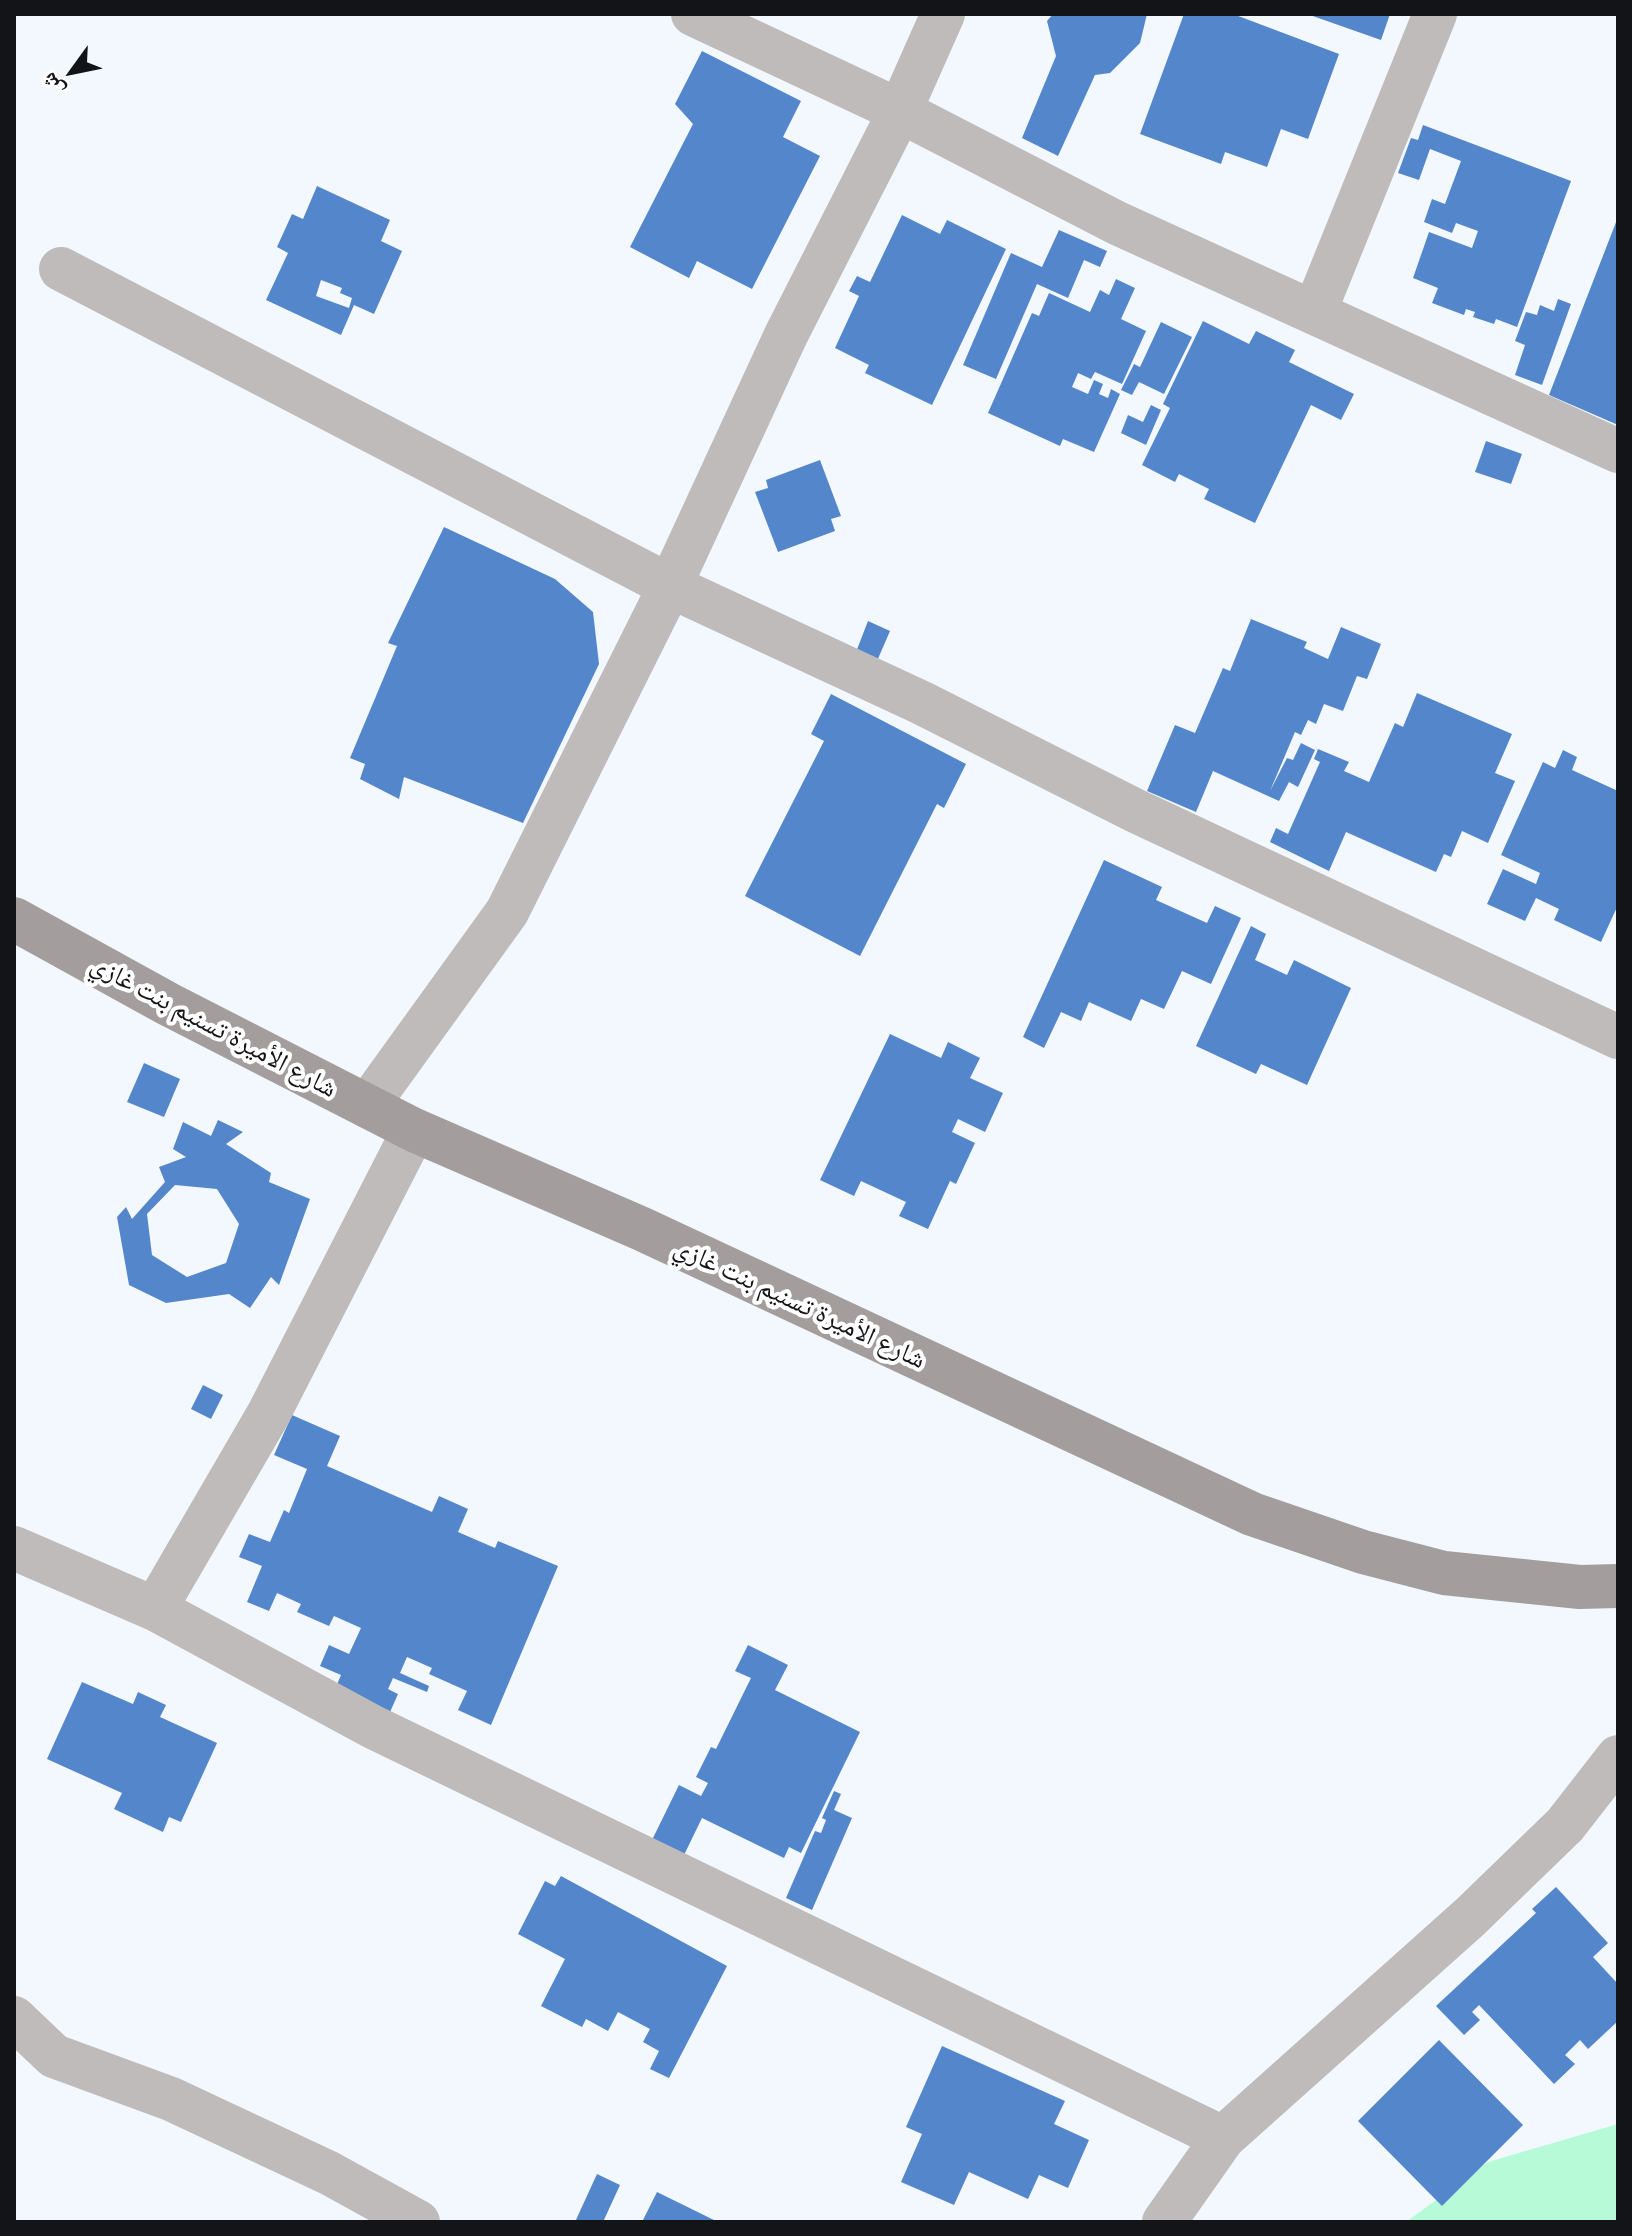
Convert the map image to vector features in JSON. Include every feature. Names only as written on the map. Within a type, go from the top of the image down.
[{"type":"main road","name":"شارع الأميرة تسنيم بنت غازي","points":[[14,919],[414,1130],[642,1229],[1252,1514],[1363,1552],[1444,1573],[1580,1587],[1618,1586]]},
{"type":"street","points":[[693,14],[900,111],[1117,223],[1618,451]]},
{"type":"street","points":[[367,1106],[507,912],[670,586],[786,335],[900,111],[943,14]]},
{"type":"street","points":[[1315,311],[1435,14]]},
{"type":"street","points":[[61,269],[670,586],[922,703],[1136,811],[1618,1037]]},
{"type":"street","points":[[155,1609],[269,1413],[414,1130]]},
{"type":"street","points":[[14,1548],[155,1609],[373,1727],[1223,2138]]},
{"type":"street","points":[[1164,2222],[1223,2138],[1470,1917],[1565,1825],[1618,1757]]},
{"type":"street","points":[[14,2018],[54,2056],[171,2099],[329,2173],[418,2222]]},
{"type":"green space","points":[[1618,2124],[1618,2222],[1406,2222],[1488,2162]]},
{"type":"building","points":[[1053,14],[1147,14],[1140,43],[1110,73],[1095,75],[1058,156],[1022,138],[1056,56],[1047,21]]},
{"type":"building","points":[[1184,14],[1233,14],[1339,54],[1308,139],[1281,129],[1267,167],[1225,152],[1221,164],[1140,134]]},
{"type":"building","points":[[1307,14],[1390,14],[1381,40]]},
{"type":"building","points":[[702,51],[801,101],[783,137],[820,156],[752,289],[697,261],[689,278],[630,247],[693,124],[675,104]]},
{"type":"building","points":[[1423,125],[1571,181],[1517,327],[1496,319],[1494,324],[1473,317],[1475,312],[1466,309],[1464,315],[1432,303],[1438,288],[1413,278],[1429,232],[1472,248],[1478,231],[1456,223],[1452,233],[1424,222],[1432,199],[1445,204],[1461,161],[1430,149],[1419,180],[1398,173],[1411,138],[1418,140]]},
{"type":"building","points":[[317,186],[390,220],[381,241],[402,251],[374,314],[354,305],[341,335],[266,300],[288,253],[277,247],[292,214],[303,219]],"holes":[[[321,280],[342,288],[340,293],[352,298],[349,308],[316,296]]]},
{"type":"building","points":[[902,215],[940,234],[947,220],[1006,249],[932,405],[865,373],[869,365],[835,348],[859,296],[849,291],[857,276],[870,282]]},
{"type":"building","points":[[1618,217],[1618,425],[1549,395]]},
{"type":"building","points":[[1059,230],[1107,251],[1100,267],[1084,260],[1068,298],[1037,284],[996,379],[963,365],[1011,253],[1042,267]]},
{"type":"building","points":[[1116,279],[1135,288],[1121,319],[1146,331],[1122,384],[1095,372],[1091,379],[1078,373],[1072,387],[1088,394],[1094,380],[1103,384],[1099,394],[1108,398],[1111,389],[1120,394],[1094,452],[1063,439],[1060,446],[988,413],[1032,313],[1039,316],[1049,293],[1090,312],[1100,290],[1109,295]]},
{"type":"building","points":[[1558,299],[1571,304],[1542,385],[1515,375],[1525,345],[1515,341],[1526,312],[1537,315],[1540,305],[1554,311]]},
{"type":"building","points":[[1203,321],[1249,344],[1256,331],[1295,350],[1289,362],[1354,394],[1341,420],[1311,405],[1255,523],[1204,499],[1209,489],[1179,474],[1175,482],[1142,465],[1170,408],[1163,404]]},
{"type":"building","points":[[1161,322],[1192,337],[1164,394],[1139,382],[1132,395],[1121,390],[1134,364],[1140,367]]},
{"type":"building","points":[[1151,405],[1161,410],[1146,445],[1121,433],[1128,415],[1143,422]]},
{"type":"building","points":[[1486,441],[1522,454],[1511,484],[1475,472]]},
{"type":"building","points":[[820,460],[841,516],[831,519],[835,531],[778,552],[755,492],[768,488],[766,480]]},
{"type":"building","points":[[444,527],[555,579],[593,612],[599,664],[523,823],[404,777],[399,799],[360,779],[365,764],[350,758],[397,646],[388,643]]},
{"type":"building","points":[[1251,619],[1307,642],[1304,648],[1328,659],[1341,627],[1381,644],[1367,679],[1357,676],[1343,711],[1324,704],[1316,724],[1308,720],[1301,735],[1295,732],[1270,791],[1287,758],[1293,760],[1301,743],[1315,750],[1298,787],[1289,782],[1279,801],[1213,771],[1196,812],[1147,791],[1175,725],[1195,733],[1223,668],[1230,671]]},
{"type":"building","points":[[868,621],[890,631],[877,661],[856,652]]},
{"type":"building","points":[[1417,693],[1512,734],[1495,773],[1515,781],[1488,843],[1462,831],[1451,857],[1444,854],[1436,872],[1346,832],[1329,871],[1270,842],[1276,828],[1288,834],[1320,762],[1314,759],[1318,749],[1349,762],[1344,771],[1369,782],[1395,723],[1403,727]]},
{"type":"building","points":[[831,694],[966,764],[944,808],[937,804],[860,956],[745,896],[824,741],[811,734]]},
{"type":"building","points":[[1563,750],[1577,757],[1572,770],[1618,791],[1618,905],[1601,942],[1554,920],[1559,909],[1536,898],[1525,921],[1487,904],[1503,869],[1536,884],[1540,873],[1501,855],[1543,762],[1555,768]]},
{"type":"building","points":[[1104,860],[1162,887],[1156,900],[1207,923],[1215,906],[1241,918],[1211,984],[1182,971],[1164,1009],[1141,999],[1131,1021],[1089,1002],[1081,1021],[1061,1012],[1044,1048],[1023,1037]]},
{"type":"building","points":[[1251,926],[1266,934],[1255,960],[1287,975],[1294,960],[1351,988],[1307,1085],[1261,1064],[1256,1074],[1196,1046]]},
{"type":"building","points":[[890,1034],[941,1058],[948,1042],[980,1058],[970,1078],[1003,1093],[985,1132],[958,1119],[952,1132],[975,1143],[956,1184],[950,1181],[928,1229],[899,1216],[906,1202],[861,1181],[854,1196],[820,1180]]},
{"type":"building","points":[[144,1063],[180,1079],[164,1117],[127,1102]]},
{"type":"building","points":[[218,1120],[243,1132],[226,1144],[271,1173],[269,1182],[310,1199],[279,1285],[271,1277],[250,1308],[229,1294],[166,1303],[129,1285],[117,1217],[126,1207],[132,1219],[165,1182],[159,1167],[186,1157],[173,1149],[183,1122],[211,1136]],"holes":[[[175,1185],[217,1189],[239,1224],[226,1263],[187,1277],[152,1255],[147,1214]]]},
{"type":"building","points":[[203,1385],[223,1395],[211,1419],[191,1409]]},
{"type":"building","points":[[292,1415],[340,1436],[327,1466],[432,1512],[439,1496],[468,1509],[458,1532],[495,1548],[498,1541],[558,1566],[491,1725],[458,1710],[467,1691],[429,1674],[432,1668],[407,1657],[400,1673],[429,1686],[427,1692],[393,1678],[388,1689],[398,1694],[383,1728],[335,1689],[341,1675],[320,1666],[329,1645],[349,1654],[361,1628],[334,1616],[329,1626],[297,1612],[301,1604],[277,1593],[269,1611],[247,1602],[262,1566],[239,1557],[249,1534],[270,1542],[284,1510],[289,1513],[307,1469],[274,1455]]},
{"type":"building","points":[[748,1645],[788,1665],[775,1690],[860,1732],[801,1853],[789,1847],[784,1858],[702,1818],[684,1855],[652,1840],[679,1785],[701,1796],[708,1783],[696,1777],[711,1747],[716,1749],[751,1678],[735,1671]]},
{"type":"building","points":[[82,1682],[133,1704],[138,1692],[166,1705],[160,1717],[217,1743],[181,1822],[169,1817],[163,1832],[114,1809],[122,1793],[47,1759]]},
{"type":"building","points":[[834,1791],[841,1794],[834,1810],[852,1818],[812,1910],[786,1898],[815,1831],[821,1833],[826,1820],[822,1818]]},
{"type":"building","points":[[561,1876],[727,1966],[669,2078],[650,2069],[659,2051],[643,2042],[650,2029],[618,2012],[608,2031],[586,2019],[582,2027],[541,2006],[565,1959],[518,1934],[545,1881],[555,1886]]},
{"type":"building","points":[[1556,1887],[1608,1943],[1593,1957],[1618,1984],[1618,2021],[1588,2049],[1580,2040],[1565,2055],[1575,2064],[1554,2084],[1479,2005],[1472,2012],[1480,2020],[1464,2035],[1436,2006],[1536,1913],[1532,1909]]},
{"type":"building","points":[[1439,2040],[1523,2125],[1442,2206],[1358,2121]]},
{"type":"building","points":[[942,2046],[1065,2101],[1054,2124],[1089,2140],[1068,2188],[1039,2175],[1028,2199],[969,2172],[954,2205],[901,2182],[922,2134],[906,2127]]},
{"type":"building","points":[[597,2174],[620,2185],[603,2222],[575,2222]]},
{"type":"building","points":[[657,2192],[718,2222],[642,2222]]}]
